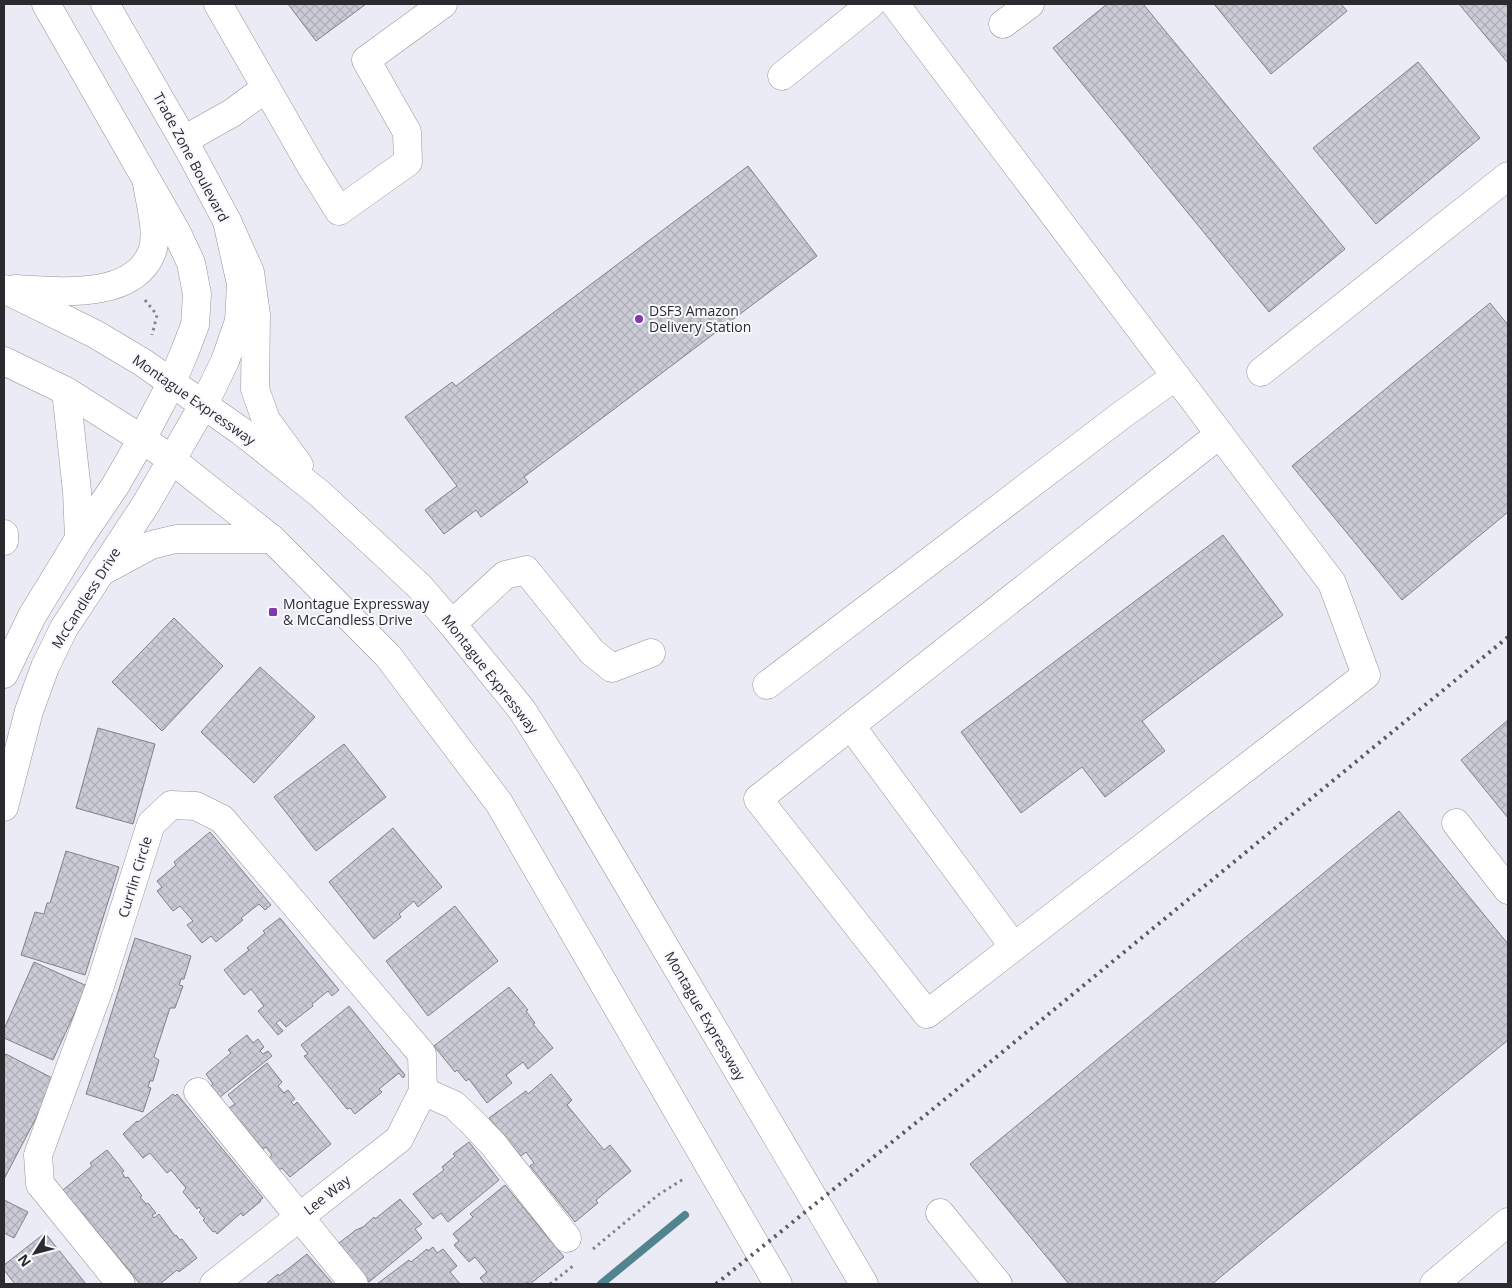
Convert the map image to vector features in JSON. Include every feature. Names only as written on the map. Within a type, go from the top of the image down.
[{"type":"main road","points":[[4,674],[32,616],[79,539],[115,486],[172,382],[195,325],[197,294],[191,263],[177,233],[46,4]]},
{"type":"main road","name":"Trade Zone Boulevard","points":[[105,4],[184,140],[227,221],[241,284],[239,321],[225,361],[204,404]]},
{"type":"main road","points":[[218,4],[339,211],[408,162],[408,132],[366,60],[443,4]]},
{"type":"main road","points":[[782,76],[871,4]]},
{"type":"main road","points":[[895,4],[1220,434],[1332,584],[1366,675],[927,1014],[758,799],[1220,434]]},
{"type":"main road","points":[[1003,24],[1030,4]]},
{"type":"main road","points":[[184,140],[232,113],[266,88]]},
{"type":"main road","points":[[1262,372],[1508,176]]},
{"type":"main road","points":[[4,289],[82,291],[108,286],[130,278],[142,268],[152,252],[154,233],[148,183]]},
{"type":"main road","points":[[227,221],[250,272],[256,314],[255,389],[266,420],[320,494]]},
{"type":"main road","name":"Montague Expressway","points":[[4,289],[95,334],[142,362],[242,431],[320,494],[419,586],[452,624],[522,710],[568,783],[864,1284]]},
{"type":"main road","points":[[4,361],[66,391],[142,438],[172,460],[272,539],[388,656],[498,804],[778,1284]]},
{"type":"main road","points":[[767,685],[1123,414],[1176,376]]},
{"type":"main road","points":[[66,391],[77,491],[79,539]]},
{"type":"main road","name":"McCandless Drive","points":[[4,807],[29,711],[45,667],[64,628],[146,504],[204,404]]},
{"type":"main road","points":[[4,534],[4,541]]},
{"type":"main road","points":[[100,572],[151,545],[176,539],[272,539]]},
{"type":"main road","points":[[452,624],[505,575],[526,570],[592,652],[612,668],[651,653]]},
{"type":"main road","points":[[850,726],[1014,947]]},
{"type":"main road","name":"Currlin Circle","points":[[121,1284],[40,1184],[38,1155],[99,989],[151,824],[171,805],[196,806],[222,819],[422,1054],[423,1091]]},
{"type":"main road","points":[[1456,823],[1508,890]]},
{"type":"main road","points":[[423,1091],[454,1105],[472,1122],[493,1144],[578,1245]]},
{"type":"main road","name":"Lee Way","points":[[214,1284],[399,1139],[423,1091]]},
{"type":"main road","points":[[198,1092],[354,1284]]},
{"type":"main road","points":[[940,1213],[998,1284]]},
{"type":"main road","points":[[1434,1284],[1508,1222]]},
{"type":"path","points":[[140,294],[157,314],[152,334]]},
{"type":"path","points":[[578,1245],[707,1163]]},
{"type":"path","points":[[550,1284],[573,1265]]},
{"type":"building","points":[[288,4],[366,4],[316,41]]},
{"type":"building","points":[[1107,4],[1143,4],[1345,249],[1269,312],[1053,48]]},
{"type":"building","points":[[1214,4],[1341,4],[1347,11],[1271,74]]},
{"type":"building","points":[[1459,4],[1508,4],[1508,63]]},
{"type":"building","points":[[1418,62],[1480,138],[1376,224],[1313,148]]},
{"type":"building","name":"DSF3 Amazon Delivery Station","points":[[748,166],[817,256],[524,477],[528,482],[481,517],[476,510],[444,534],[425,510],[457,486],[405,417],[452,382],[456,386]]},
{"type":"building","points":[[1490,303],[1508,325],[1508,512],[1402,600],[1292,466]]},
{"type":"building","points":[[1223,535],[1283,615],[1142,721],[1165,751],[1105,797],[1082,767],[1021,813],[961,732]]},
{"type":"building","points":[[174,618],[223,666],[162,731],[112,682]]},
{"type":"building","points":[[260,667],[315,717],[254,783],[201,732]]},
{"type":"building","points":[[1508,720],[1508,818],[1461,760]]},
{"type":"building","points":[[98,728],[155,744],[133,824],[76,808]]},
{"type":"building","points":[[344,744],[386,797],[316,851],[274,797]]},
{"type":"building","points":[[1399,811],[1508,944],[1508,1040],[1212,1284],[1069,1284],[970,1164]]},
{"type":"building","points":[[393,828],[442,887],[418,907],[414,901],[399,914],[401,917],[374,939],[329,882]]},
{"type":"building","points":[[210,832],[271,905],[265,910],[259,904],[216,942],[211,936],[202,943],[187,925],[193,921],[180,906],[173,911],[157,891],[162,887],[157,881],[176,865],[174,862]]},
{"type":"building","points":[[66,851],[119,867],[85,975],[21,955],[35,912],[44,914],[47,903],[50,903]]},
{"type":"building","points":[[455,906],[498,961],[428,1016],[386,961]]},
{"type":"building","points":[[280,918],[339,990],[332,996],[328,991],[312,1004],[313,1006],[286,1027],[280,1020],[276,1023],[283,1031],[278,1035],[258,1011],[264,1006],[251,989],[244,995],[224,970],[249,950],[247,948],[265,933],[263,931]]},
{"type":"building","points":[[135,938],[191,956],[184,979],[181,979],[179,985],[183,986],[175,1008],[170,1008],[154,1057],[159,1060],[153,1081],[150,1081],[148,1087],[151,1088],[143,1112],[86,1094]]},
{"type":"building","points":[[34,962],[87,986],[53,1060],[4,1038],[4,1029]]},
{"type":"building","points":[[509,987],[528,1010],[526,1011],[535,1023],[533,1024],[553,1048],[528,1069],[523,1062],[506,1075],[512,1083],[487,1103],[469,1079],[466,1081],[457,1070],[455,1072],[434,1046]]},
{"type":"building","points":[[349,1006],[405,1075],[403,1078],[399,1073],[379,1089],[382,1092],[355,1114],[350,1108],[347,1109],[304,1056],[308,1054],[301,1045]]},
{"type":"building","points":[[247,1035],[253,1043],[258,1039],[264,1047],[260,1051],[263,1054],[268,1051],[272,1056],[220,1097],[211,1086],[213,1084],[206,1074],[231,1053],[228,1050]]},
{"type":"building","points":[[6,1054],[56,1080],[4,1179],[4,1058]]},
{"type":"building","points":[[267,1063],[282,1082],[278,1086],[284,1093],[288,1090],[295,1099],[291,1102],[294,1105],[297,1102],[331,1144],[290,1177],[282,1168],[279,1170],[269,1158],[272,1155],[266,1147],[263,1149],[229,1108],[235,1104],[228,1095]]},
{"type":"building","points":[[551,1074],[572,1100],[567,1105],[604,1150],[610,1145],[631,1171],[596,1200],[598,1203],[575,1222],[530,1166],[534,1163],[526,1152],[521,1156],[489,1118],[526,1091],[528,1094]]},
{"type":"building","points":[[173,1094],[175,1096],[177,1094],[263,1198],[243,1216],[241,1213],[217,1234],[203,1220],[205,1219],[199,1212],[201,1210],[199,1207],[197,1209],[183,1192],[186,1188],[171,1170],[167,1173],[150,1153],[143,1158],[123,1134]]},
{"type":"building","points":[[469,1142],[499,1180],[448,1222],[441,1213],[433,1219],[413,1194],[444,1170],[442,1167],[455,1156],[453,1154]]},
{"type":"building","points":[[107,1150],[124,1171],[122,1172],[125,1178],[128,1177],[142,1196],[140,1197],[156,1213],[152,1215],[154,1218],[159,1214],[175,1236],[180,1240],[182,1239],[197,1258],[179,1272],[177,1270],[160,1284],[140,1284],[63,1190],[92,1166],[90,1163]]},
{"type":"building","points":[[505,1185],[564,1257],[530,1284],[527,1282],[524,1284],[485,1284],[480,1278],[487,1272],[475,1257],[469,1262],[454,1245],[459,1241],[453,1234],[473,1217],[470,1214]]},
{"type":"building","points":[[400,1199],[422,1224],[415,1229],[422,1238],[369,1282],[339,1243],[374,1217],[375,1219]]},
{"type":"building","points":[[4,1200],[28,1212],[14,1238],[4,1233]]},
{"type":"building","points":[[45,1233],[86,1284],[15,1284],[4,1270],[4,1265]]},
{"type":"building","points":[[433,1247],[437,1253],[443,1249],[457,1266],[450,1272],[460,1284],[377,1284],[409,1260],[411,1262],[427,1249],[428,1251]]},
{"type":"building","points":[[307,1254],[333,1284],[266,1284],[278,1274],[279,1276]]},
{"type":"waterway","points":[[601,1284],[685,1215]]},
{"type":"railway","points":[[716,1284],[933,1109],[1508,637]]},
{"type":"place","name":"DSF3 Amazon Delivery Station","points":[[639,319]]},
{"type":"place","name":"Montague Expressway & McCandless Drive","points":[[273,612]]}]
